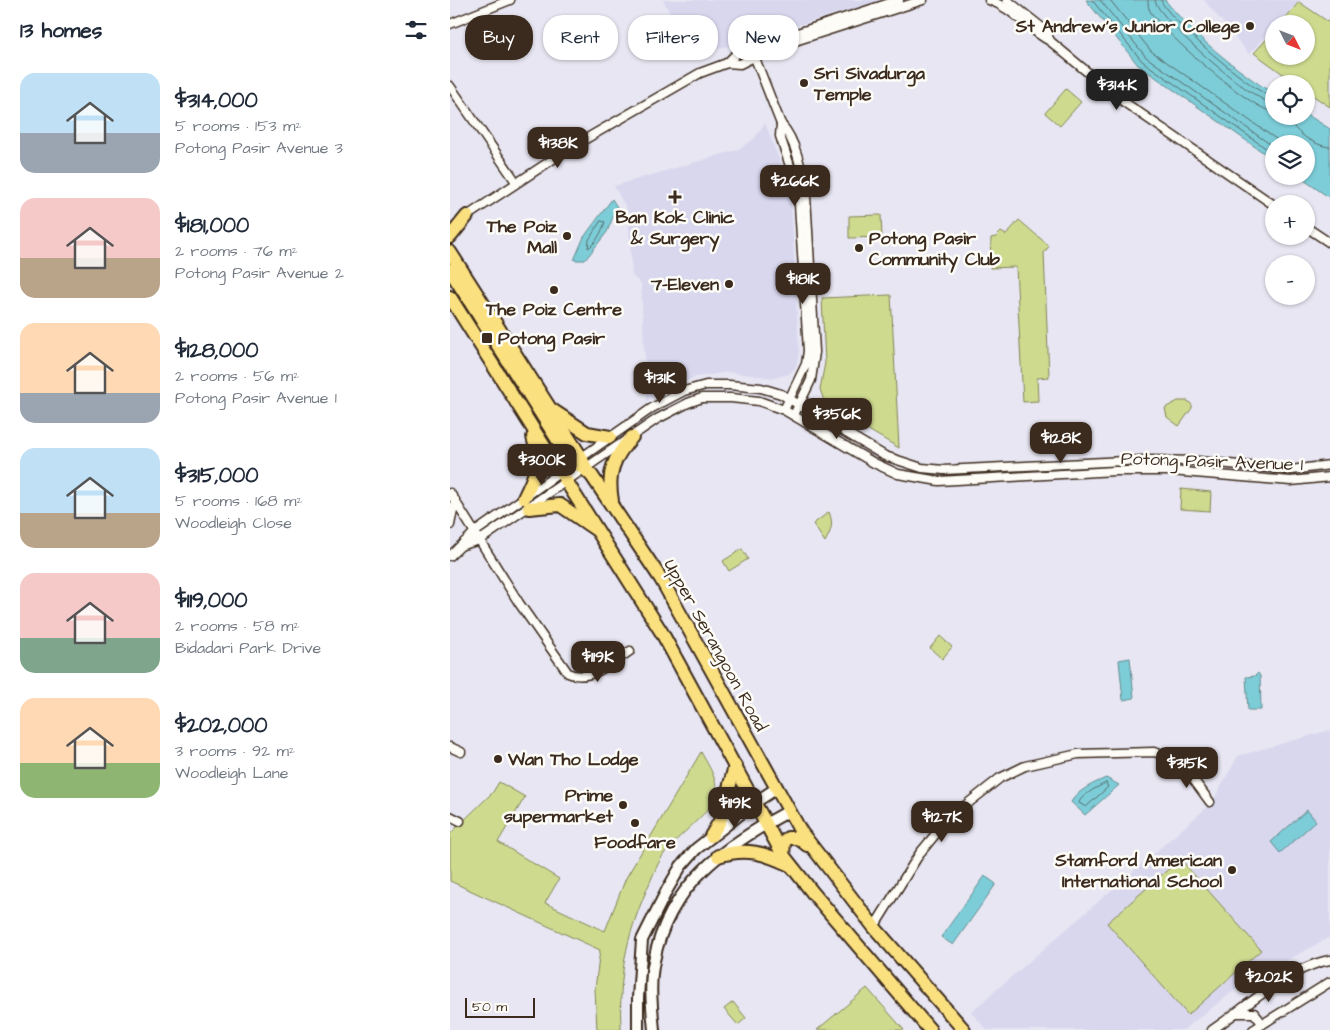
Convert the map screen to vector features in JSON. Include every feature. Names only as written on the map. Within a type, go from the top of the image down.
[{"type":"main road","points":[[450,220],[467,216]]},
{"type":"main road","points":[[450,237],[467,216]]},
{"type":"main road","points":[[450,252],[548,408],[580,463]]},
{"type":"main road","name":"Upper Serangoon Road","points":[[450,270],[661,579],[776,788],[814,851],[874,927],[964,1030]]},
{"type":"main road","points":[[450,297],[492,367],[662,632],[783,855],[930,1030]]},
{"type":"main road","points":[[450,312],[492,367]]},
{"type":"main road","points":[[548,408],[587,433],[610,437]]},
{"type":"main road","points":[[529,423],[538,458],[537,471],[527,503],[560,506],[597,530]]},
{"type":"main road","points":[[612,506],[609,486],[611,468],[632,437]]},
{"type":"main road","points":[[711,836],[720,821],[735,766]]},
{"type":"main road","points":[[783,855],[784,842],[788,838],[793,837],[798,838],[814,851]]},
{"type":"main road","points":[[718,856],[734,850],[748,851],[766,854],[792,866]]},
{"type":"street","points":[[450,24],[510,0]]},
{"type":"street","points":[[799,32],[899,0]]},
{"type":"street","points":[[799,39],[923,0]]},
{"type":"street","points":[[989,0],[1008,9],[1121,100],[1265,198]]},
{"type":"street","points":[[1008,0],[1045,30],[1050,41]]},
{"type":"street","points":[[467,216],[516,182],[650,101],[700,73],[727,63],[730,60]]},
{"type":"street","points":[[727,63],[740,64],[750,60]]},
{"type":"street","points":[[756,60],[781,124],[787,130],[803,177],[812,261],[816,352],[811,380],[794,415]]},
{"type":"street","points":[[450,86],[516,182]]},
{"type":"street","points":[[781,124],[780,136],[795,181],[799,204],[808,351],[806,364],[784,410]]},
{"type":"street","points":[[1315,232],[1330,243]]},
{"type":"street","name":"Potong Pasir Avenue 1","points":[[564,477],[610,437],[667,399],[706,385],[729,384],[761,388],[790,398],[885,456],[922,468],[944,470],[1172,460],[1291,470],[1330,465]]},
{"type":"street","name":"Potong Pasir Avenue 1","points":[[564,477],[580,463],[632,437],[670,412],[702,398],[744,398],[759,401],[794,415],[898,474],[930,480],[1171,471],[1291,481],[1330,477]]},
{"type":"street","points":[[461,545],[480,540],[564,477]]},
{"type":"street","points":[[450,556],[475,532],[527,503],[564,477]]},
{"type":"street","points":[[450,493],[519,603],[568,673],[581,677],[591,674],[630,651]]},
{"type":"street","points":[[450,525],[455,500]]},
{"type":"street","points":[[450,747],[461,752]]},
{"type":"street","points":[[874,927],[920,853],[948,819],[1000,778],[1025,766],[1078,754],[1154,752],[1174,758],[1182,764],[1210,802]]},
{"type":"street","points":[[638,1030],[642,940],[682,866],[711,836],[776,788]]},
{"type":"street","points":[[654,1030],[653,962],[659,941],[686,886],[718,856],[789,810]]},
{"type":"street","points":[[450,816],[460,821]]},
{"type":"street","points":[[1212,1030],[1284,980],[1320,962],[1330,960]]},
{"type":"street","points":[[1253,1030],[1330,982]]},
{"type":"street","points":[[1235,1013],[1254,1013],[1262,1023]]},
{"type":"shaded area","points":[[663,0],[882,0],[799,25],[799,15],[728,15],[728,46],[718,49],[718,15],[671,15]]},
{"type":"shaded area","name":"St Andrew's Junior College","points":[[1204,0],[1300,0],[1286,15],[1265,15],[1265,37],[1249,54]]},
{"type":"shaded area","points":[[765,123],[786,178],[791,200],[799,353],[796,367],[789,374],[774,378],[728,372],[696,377],[666,388],[647,401],[641,284],[632,276],[628,211],[614,186],[737,150],[753,140]]},
{"type":"shaded area","name":"Stamford American International School","points":[[1330,730],[1330,937],[1243,984],[1183,1030],[987,1030],[971,1012],[1212,803],[1238,756]]},
{"type":"green space","points":[[1299,2],[1330,23],[1330,107],[1315,97],[1315,75],[1285,75],[1271,65],[1315,65],[1315,15],[1288,15]]},
{"type":"green space","points":[[1265,41],[1265,61],[1254,53]]},
{"type":"green space","points":[[1066,89],[1081,102],[1060,126],[1045,113]]},
{"type":"green space","points":[[881,215],[882,237],[849,238],[849,216]]},
{"type":"green space","points":[[1019,220],[1049,246],[1044,253],[1049,377],[1037,378],[1038,401],[1023,402],[1016,267],[990,268],[991,238],[996,237],[1001,232],[1006,235]]},
{"type":"green space","points":[[891,295],[899,448],[833,409],[823,398],[820,389],[825,363],[822,298]]},
{"type":"green space","points":[[1178,401],[1188,401],[1192,405],[1192,408],[1179,426],[1167,417],[1165,408]]},
{"type":"green space","points":[[1181,489],[1211,492],[1210,511],[1180,509]]},
{"type":"green space","points":[[829,512],[831,527],[825,542],[813,524]]},
{"type":"green space","points":[[742,549],[748,559],[729,571],[723,561]]},
{"type":"green space","points":[[940,636],[952,647],[942,659],[930,648]]},
{"type":"green space","points":[[701,752],[715,782],[716,789],[713,802],[666,851],[655,870],[639,907],[625,958],[621,992],[621,1030],[597,1030],[595,989],[600,950],[450,881],[450,834],[493,792],[499,782],[525,797],[498,842],[559,879],[545,903],[605,931],[626,878]]},
{"type":"green space","points":[[1180,859],[1261,950],[1188,1015],[1107,923]]},
{"type":"green space","points":[[867,988],[904,1030],[817,1030]]},
{"type":"green space","points":[[733,1002],[746,1018],[738,1025],[724,1009]]},
{"type":"water","points":[[1086,0],[1165,0],[1202,39],[1265,88],[1265,125],[1315,125],[1315,120],[1330,129],[1330,198],[1311,185],[1315,185],[1315,135],[1265,135],[1265,154],[1138,65]]},
{"type":"water","points":[[612,199],[617,207],[607,232],[585,260],[574,260],[584,237]]},
{"type":"water","points":[[1130,658],[1134,698],[1123,700],[1119,660]]},
{"type":"water","points":[[1258,673],[1260,676],[1261,710],[1248,710],[1246,677],[1255,676]]},
{"type":"water","points":[[1106,778],[1119,785],[1085,815],[1071,802],[1082,790]]},
{"type":"water","points":[[1307,810],[1316,821],[1280,853],[1271,842]]},
{"type":"water","points":[[985,876],[996,884],[953,945],[941,937]]},
{"type":"place","name":"St Andrew's Junior College","points":[[1250,26]]},
{"type":"place","name":"Sri Sivadurga Temple","points":[[804,83]]},
{"type":"place","name":"Ban Kok Clinic & Surgery","points":[[675,197]]},
{"type":"place","name":"The Poiz Mall","points":[[567,236]]},
{"type":"place","name":"Potong Pasir Community Club","points":[[859,248]]},
{"type":"place","name":"7-Eleven","points":[[729,284]]},
{"type":"place","name":"The Poiz Centre","points":[[554,290]]},
{"type":"place","name":"Potong Pasir","points":[[487,338]]},
{"type":"place","name":"Wan Tho Lodge","points":[[498,759]]},
{"type":"place","name":"Prime supermarket","points":[[623,805]]},
{"type":"place","name":"Foodfare","points":[[635,823]]},
{"type":"place","name":"Stamford American International School","points":[[1232,870]]}]
